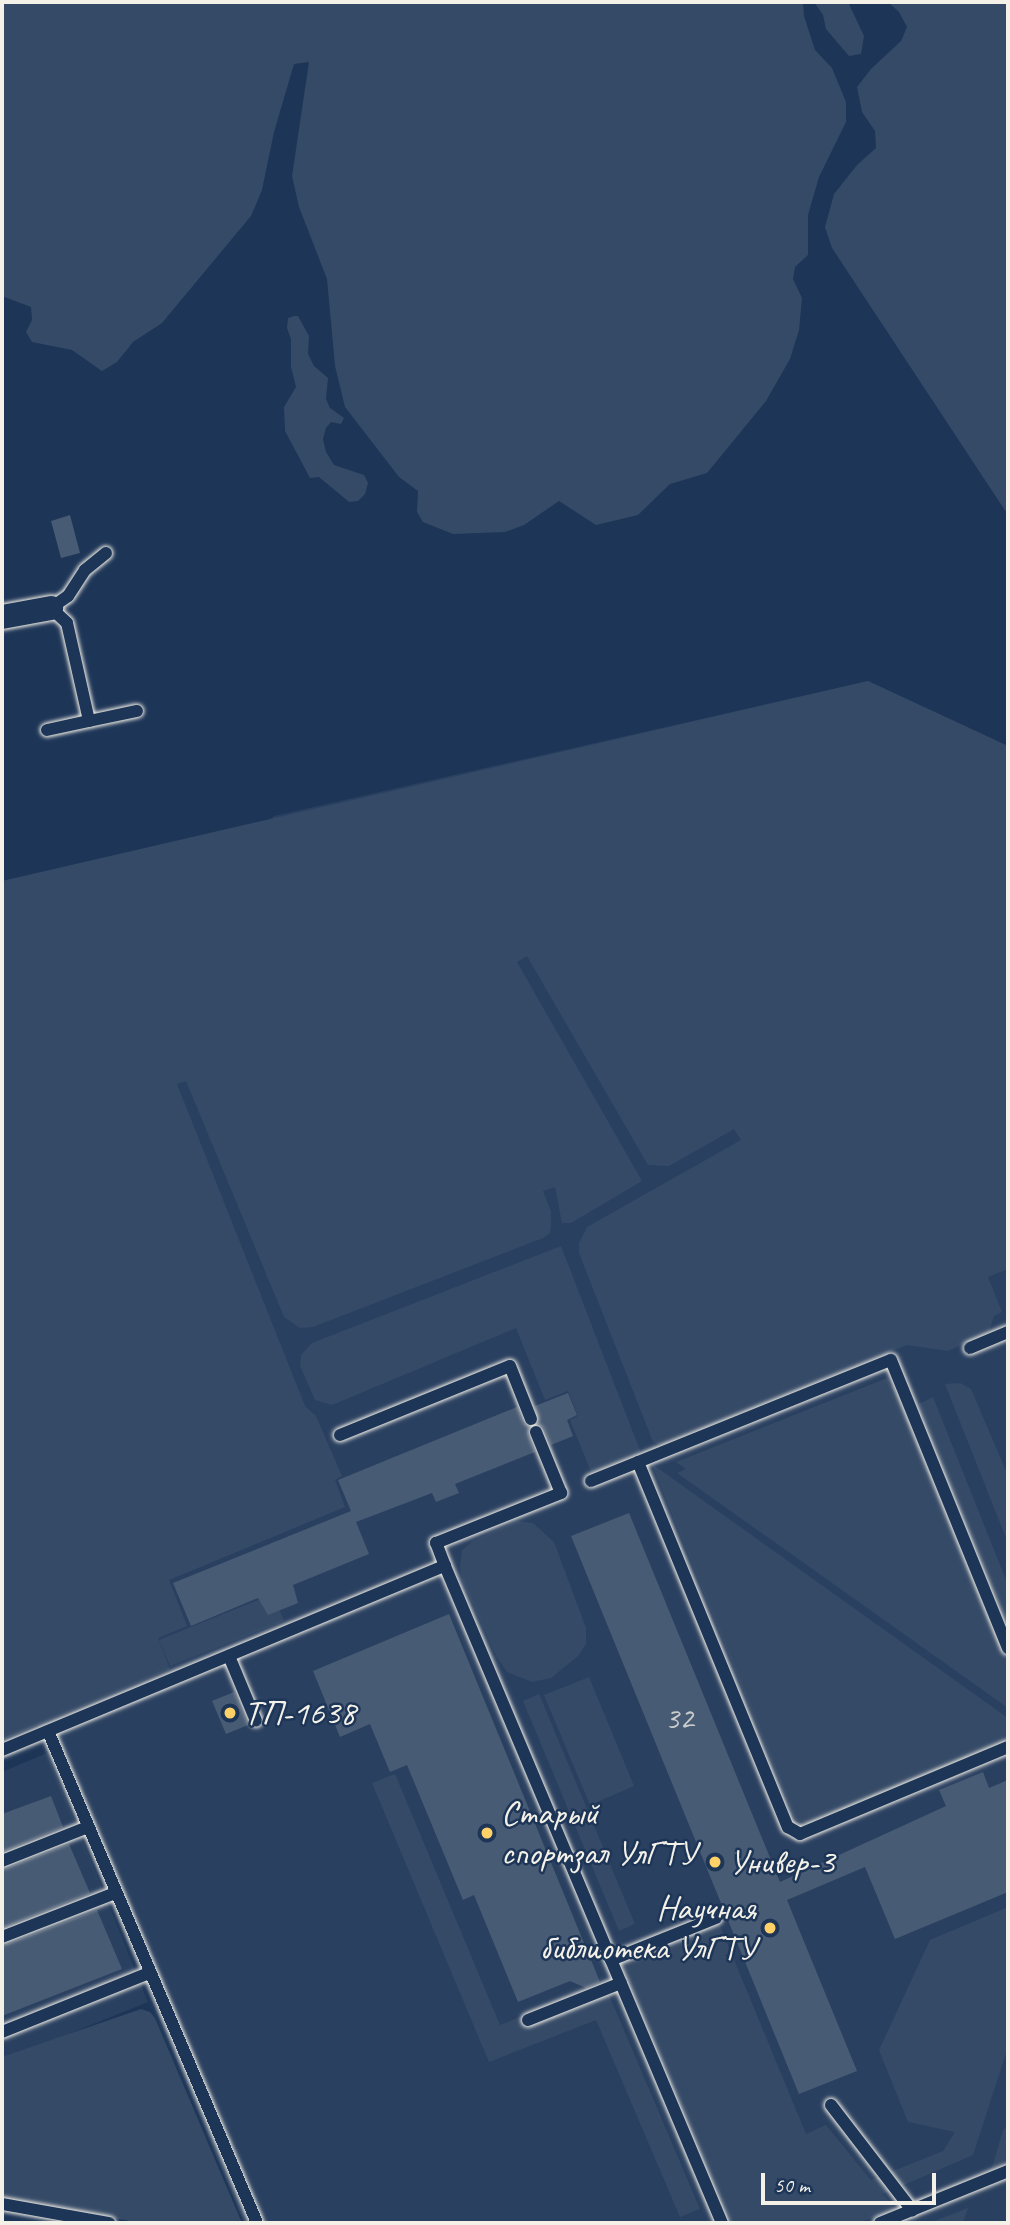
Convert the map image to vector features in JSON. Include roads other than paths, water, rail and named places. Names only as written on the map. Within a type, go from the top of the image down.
[{"type":"street","points":[[2,617],[51,608]]},
{"type":"lane","points":[[89,721],[66,623],[51,608],[68,596],[85,570],[106,553]]},
{"type":"lane","points":[[47,730],[137,711]]},
{"type":"lane","points":[[970,1348],[1008,1332]]},
{"type":"lane","points":[[591,1481],[891,1360],[1008,1644]]},
{"type":"lane","points":[[340,1435],[510,1366],[531,1419]]},
{"type":"lane","points":[[536,1432],[561,1493],[436,1544],[722,2223]]},
{"type":"lane","points":[[638,1462],[788,1827],[800,1834],[1008,1746]]},
{"type":"lane","points":[[2,1750],[445,1566]]},
{"type":"lane","points":[[229,1656],[256,1721]]},
{"type":"lane","points":[[48,1731],[257,2223]]},
{"type":"lane","points":[[2,1861],[88,1827]]},
{"type":"lane","points":[[2,1937],[115,1893]]},
{"type":"lane","points":[[611,1960],[716,1918]]},
{"type":"lane","points":[[2,2032],[149,1973]]},
{"type":"lane","points":[[528,2020],[621,1983]]},
{"type":"lane","points":[[831,2105],[912,2210]]},
{"type":"lane","points":[[880,2223],[1008,2171]]},
{"type":"lane","points":[[2,2204],[51,2218],[109,2223]]},
{"type":"place","name":"ТП-1638","points":[[230,1713]]},
{"type":"place","name":"Старый спортзал УлГТУ","points":[[487,1833]]},
{"type":"place","name":"Универ-3","points":[[715,1862]]},
{"type":"place","name":"Научная библиотека УлГТУ","points":[[770,1928]]}]
